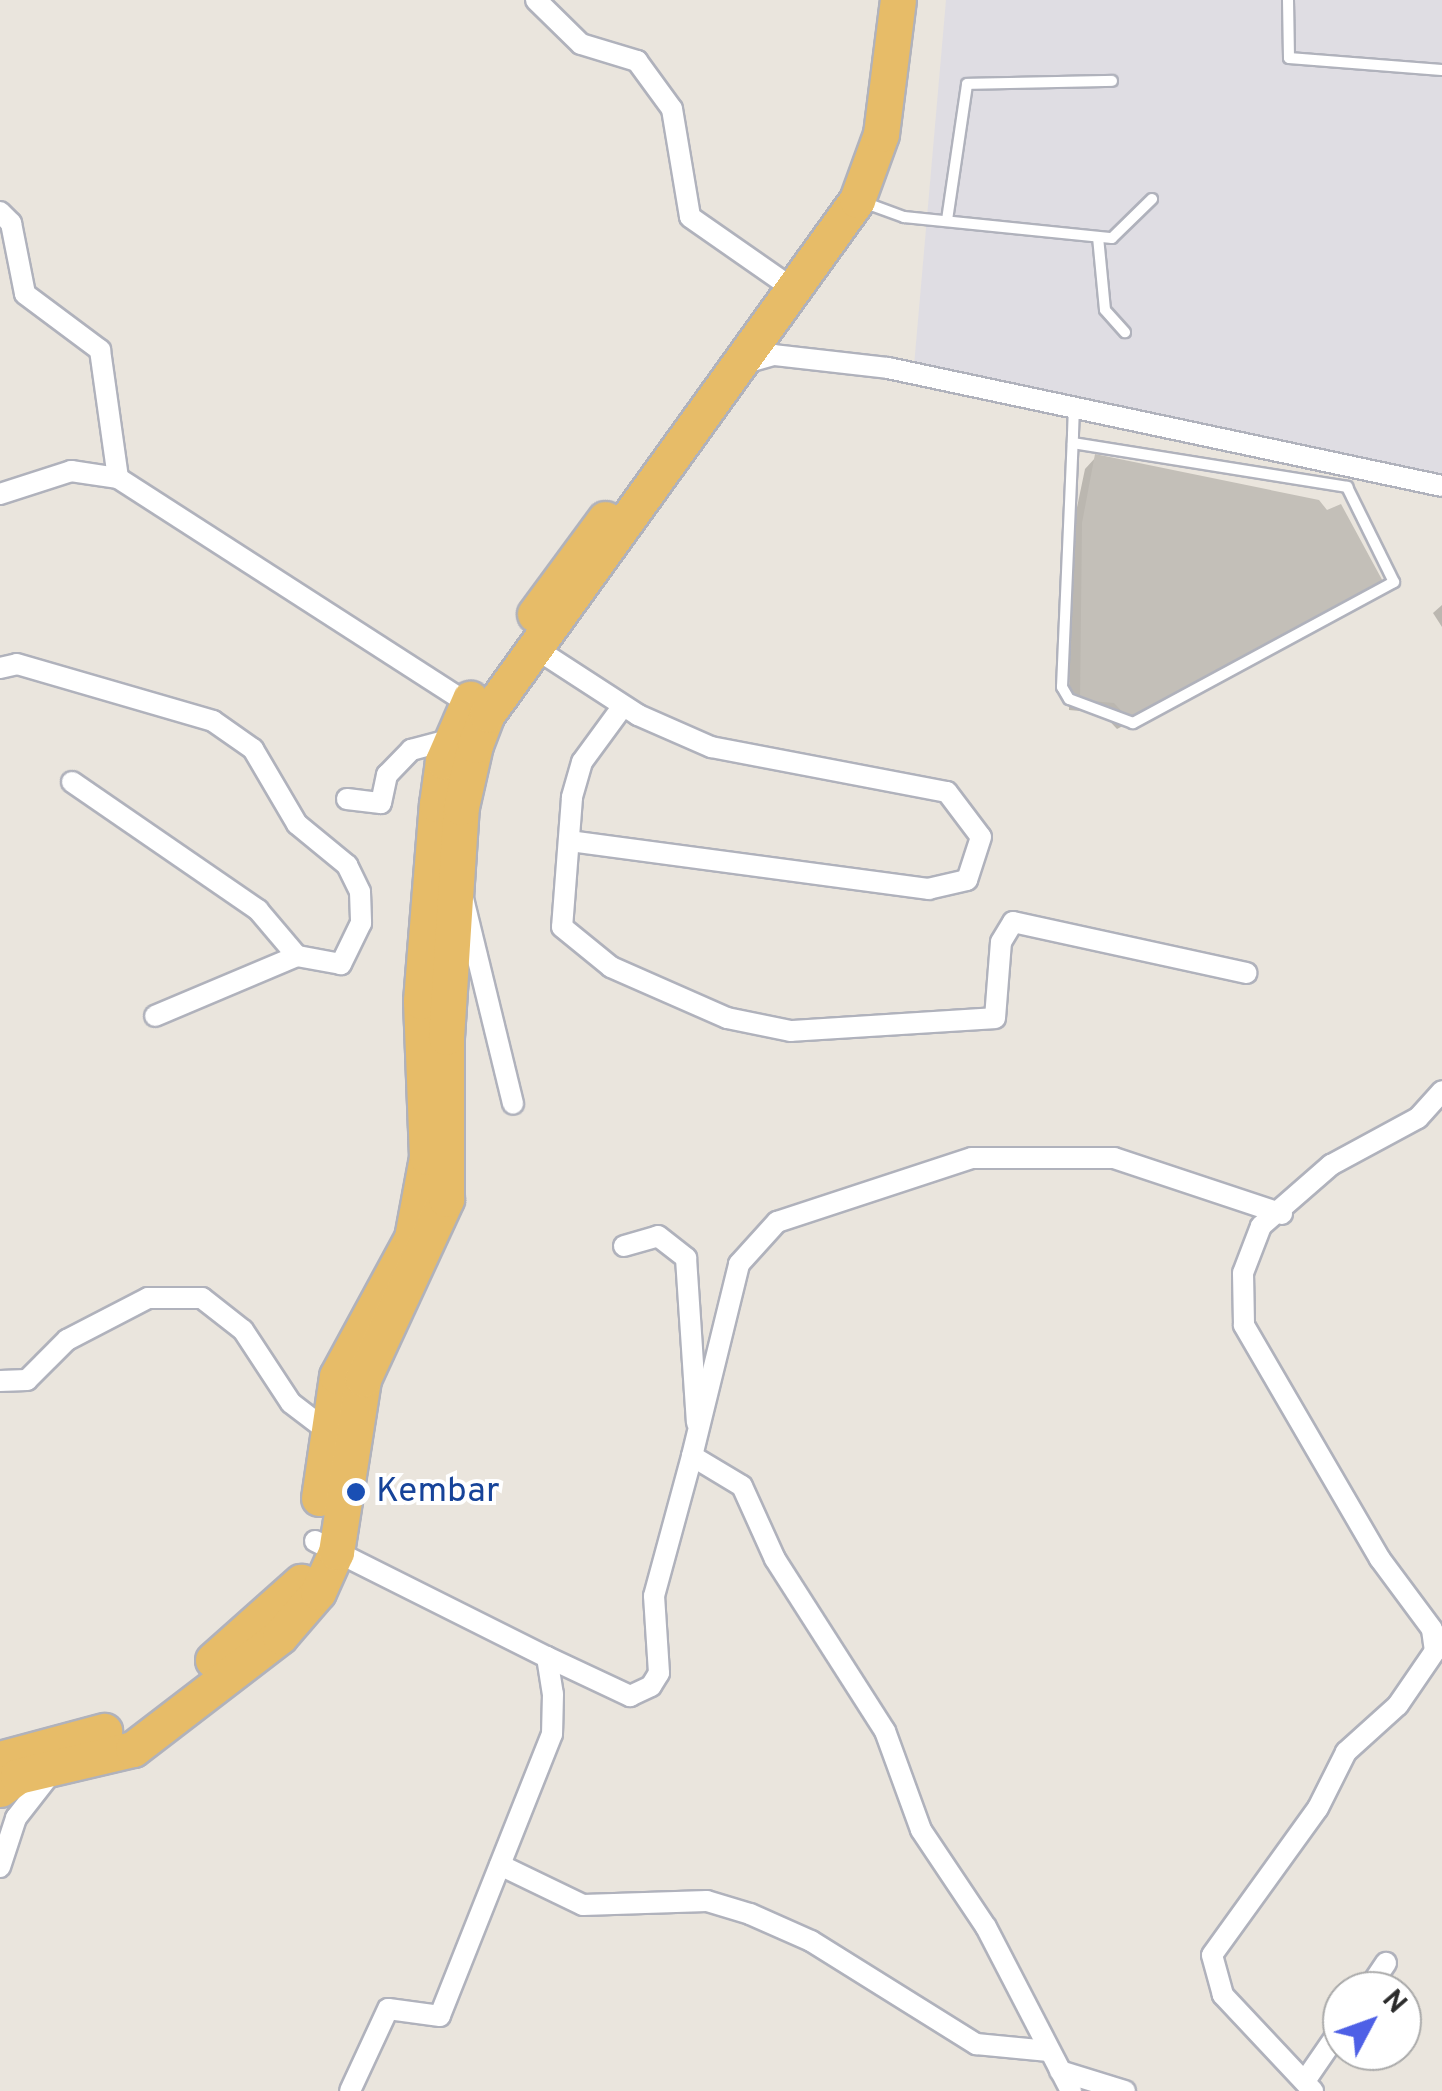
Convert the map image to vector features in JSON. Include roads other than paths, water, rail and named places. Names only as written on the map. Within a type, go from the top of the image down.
[{"type":"highway","points":[[0,1788],[56,1766],[133,1748],[280,1636],[318,1592],[363,1379],[446,1199],[461,807],[477,709],[842,185],[877,0]]},
{"type":"highway","points":[[0,1759],[143,1720],[294,1591],[326,1546],[325,1429],[337,1376],[395,1276],[418,1206],[426,1157],[421,1000],[437,804],[452,739],[535,648],[857,200],[880,134],[898,0]]},
{"type":"street","points":[[536,0],[581,44],[637,61],[672,109],[690,218],[779,279]]},
{"type":"street","points":[[0,212],[11,223],[25,294],[100,350],[118,478]]},
{"type":"street","points":[[742,364],[774,356],[888,368],[1442,486]]},
{"type":"street","points":[[0,494],[71,470],[118,478],[477,709]]},
{"type":"street","points":[[535,648],[623,706],[712,747],[947,792],[980,830],[967,880],[929,890],[571,841]]},
{"type":"street","points":[[0,668],[17,664],[213,721],[253,749],[297,824],[347,865],[360,892],[361,923],[341,964],[297,956],[155,1016]]},
{"type":"street","points":[[623,706],[582,762],[562,927],[611,968],[726,1018],[791,1031],[995,1018],[1001,942],[1013,922],[1246,973]]},
{"type":"street","points":[[347,800],[381,803],[387,775],[411,750],[452,739]]},
{"type":"street","points":[[72,782],[258,910],[297,956]]},
{"type":"street","points":[[457,880],[470,902],[512,1104]]},
{"type":"street","points":[[1310,2084],[1223,1995],[1212,1954],[1318,1808],[1346,1752],[1398,1705],[1435,1650],[1432,1628],[1380,1558],[1244,1325],[1243,1273],[1261,1226],[1282,1214],[1331,1165],[1418,1118],[1442,1091]]},
{"type":"street","points":[[1418,1118],[1442,1121]]},
{"type":"street","points":[[326,1546],[630,1696],[651,1686],[659,1673],[654,1596],[740,1264],[777,1222],[972,1158],[1114,1158],[1282,1214]]},
{"type":"street","points":[[624,1246],[658,1236],[686,1258],[695,1445],[742,1486],[775,1559],[885,1731],[922,1830],[986,1927],[1071,2091]]},
{"type":"street","points":[[0,1381],[27,1380],[67,1340],[148,1298],[202,1298],[242,1330],[291,1404],[325,1429]]},
{"type":"street","points":[[378,2091],[354,2085],[388,2009],[440,2016],[552,1734],[547,1657]]},
{"type":"street","points":[[0,1867],[16,1818],[56,1766]]},
{"type":"street","points":[[500,1865],[583,1905],[707,1901],[750,1914],[811,1941],[976,2044],[1049,2051]]},
{"type":"street","points":[[1380,1971],[1386,1963]]},
{"type":"street","points":[[1060,2071],[1124,2091]]},
{"type":"lane","points":[[1288,0],[1289,58],[1442,70]]},
{"type":"lane","points":[[947,220],[968,84],[1112,80]]},
{"type":"lane","points":[[857,200],[947,220],[1098,237],[1124,231],[1152,199]]},
{"type":"lane","points":[[1098,237],[1105,310],[1125,332]]},
{"type":"lane","points":[[1072,443],[1347,487],[1394,582],[1133,723],[1120,722],[1062,692],[1072,443],[1074,408]]},
{"type":"place","name":"Kembar","points":[[356,1492]]}]
